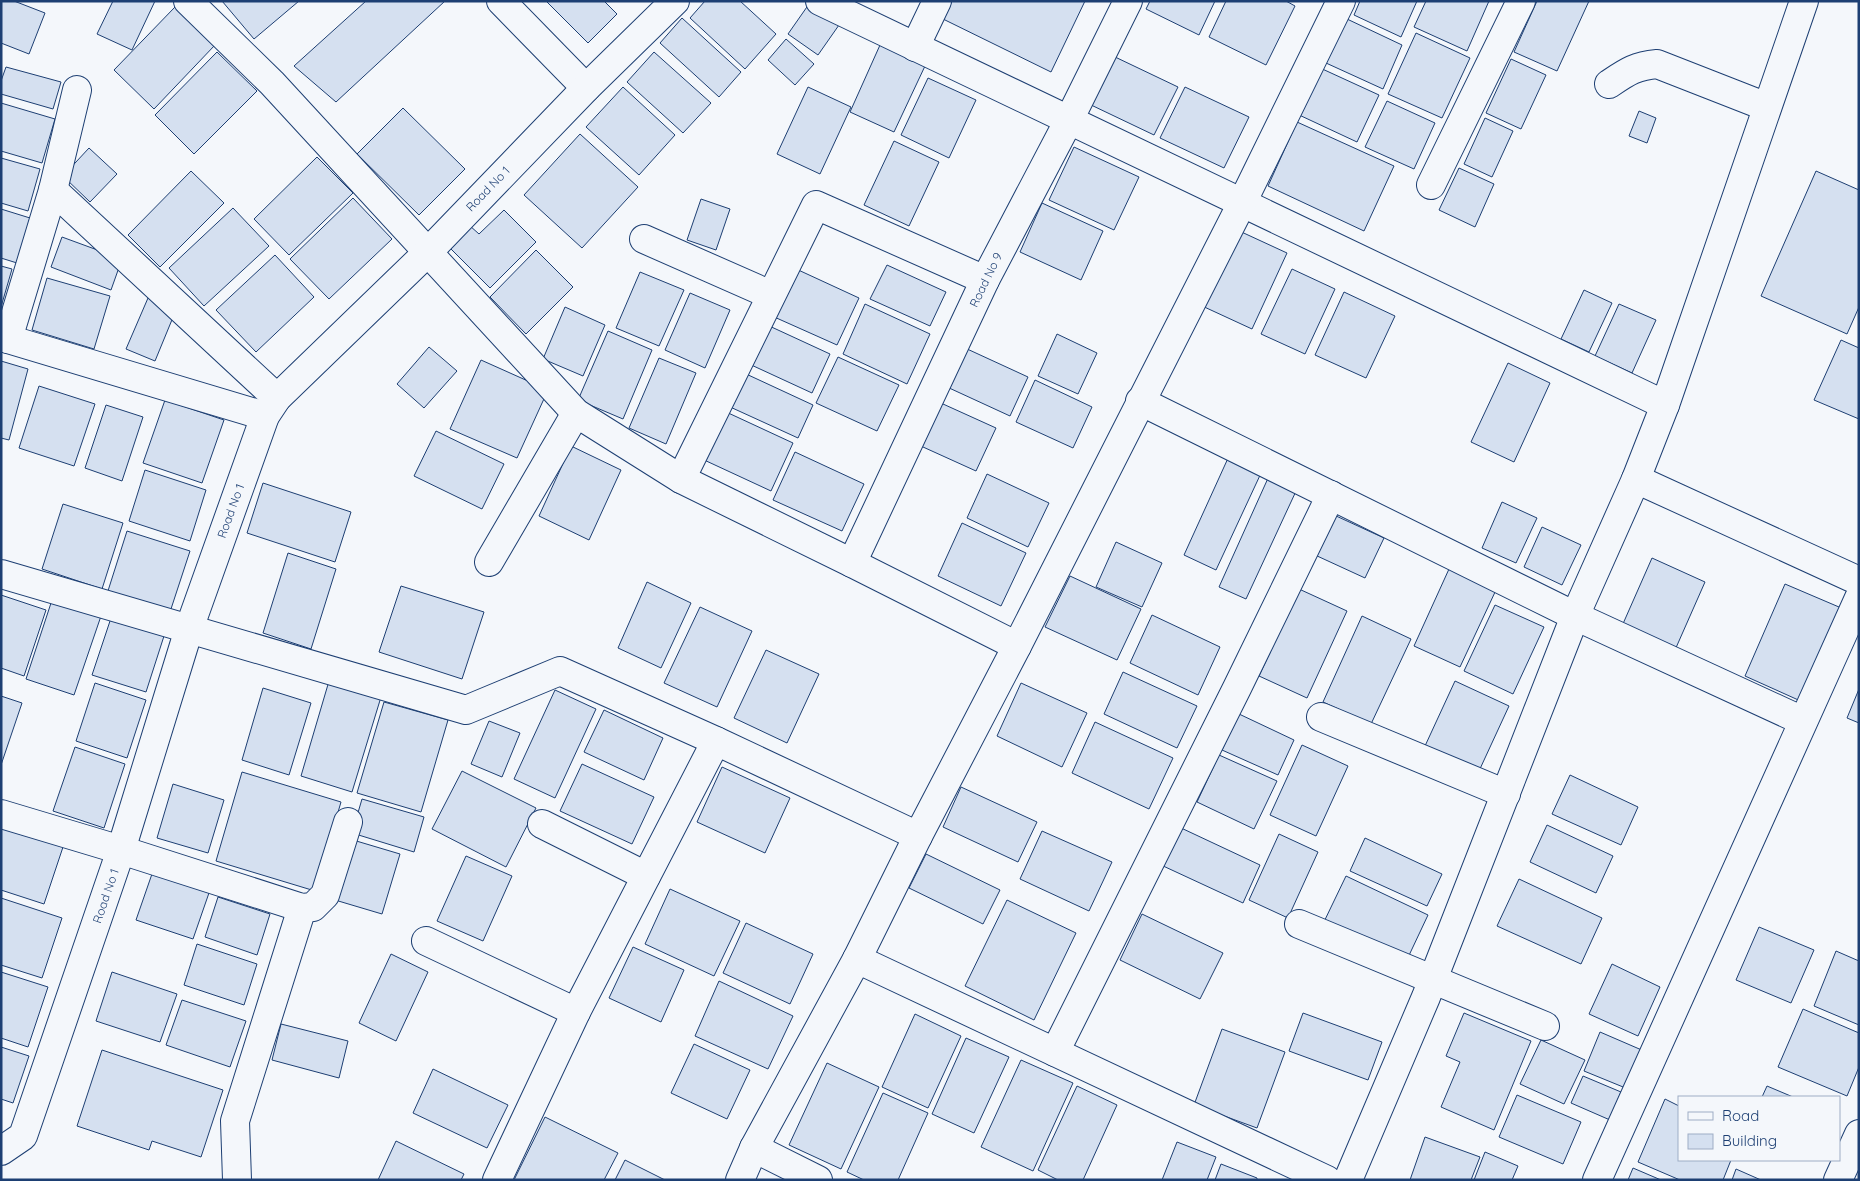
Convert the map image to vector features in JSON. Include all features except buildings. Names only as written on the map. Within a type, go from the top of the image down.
[{"type":"street","points":[[188,1],[272,83],[576,413],[681,479],[1017,646]]},
{"type":"street","points":[[501,1],[586,88]]},
{"type":"street","name":"Road No 1","points":[[9,1137],[121,850],[189,628],[271,407],[428,252],[586,88],[675,1]]},
{"type":"street","points":[[820,1],[1665,405]]},
{"type":"street","points":[[915,47],[937,1]]},
{"type":"street","name":"Road No 9","points":[[852,563],[985,280],[1069,120],[1128,1]]},
{"type":"street","points":[[740,1180],[754,1148],[857,959],[918,836],[1017,646],[1140,400],[1242,203],[1342,1]]},
{"type":"street","points":[[1431,185],[1521,1]]},
{"type":"street","points":[[1348,1180],[1433,980],[1575,616],[1636,478],[1665,405],[1804,1]]},
{"type":"street","points":[[1609,84],[1641,65],[1657,64],[1767,107]]},
{"type":"street","points":[[77,90],[53,190],[5,338],[271,407]]},
{"type":"street","points":[[53,190],[271,407]]},
{"type":"street","points":[[681,479],[816,205],[985,280]]},
{"type":"street","points":[[644,239],[771,295]]},
{"type":"street","points":[[1140,400],[1575,616],[1804,722]]},
{"type":"street","points":[[489,562],[576,413]]},
{"type":"street","points":[[1636,478],[1859,581]]},
{"type":"street","points":[[1055,1052],[1331,495]]},
{"type":"street","points":[[1,574],[466,710],[560,671],[716,741],[918,836]]},
{"type":"street","points":[[1597,1180],[1859,598]]},
{"type":"street","points":[[1321,718],[1506,794]]},
{"type":"street","points":[[497,1180],[576,1012],[716,741]]},
{"type":"street","points":[[1,814],[302,908],[313,907],[325,894],[348,822]]},
{"type":"street","points":[[542,824],[646,876]]},
{"type":"street","points":[[237,1180],[236,1121],[302,908]]},
{"type":"street","points":[[1299,924],[1545,1026]]},
{"type":"street","points":[[426,941],[576,1012]]},
{"type":"street","points":[[857,959],[1327,1180]]},
{"type":"street","points":[[1838,1180],[1859,1134]]},
{"type":"street","points":[[754,1148],[818,1180]]}]
